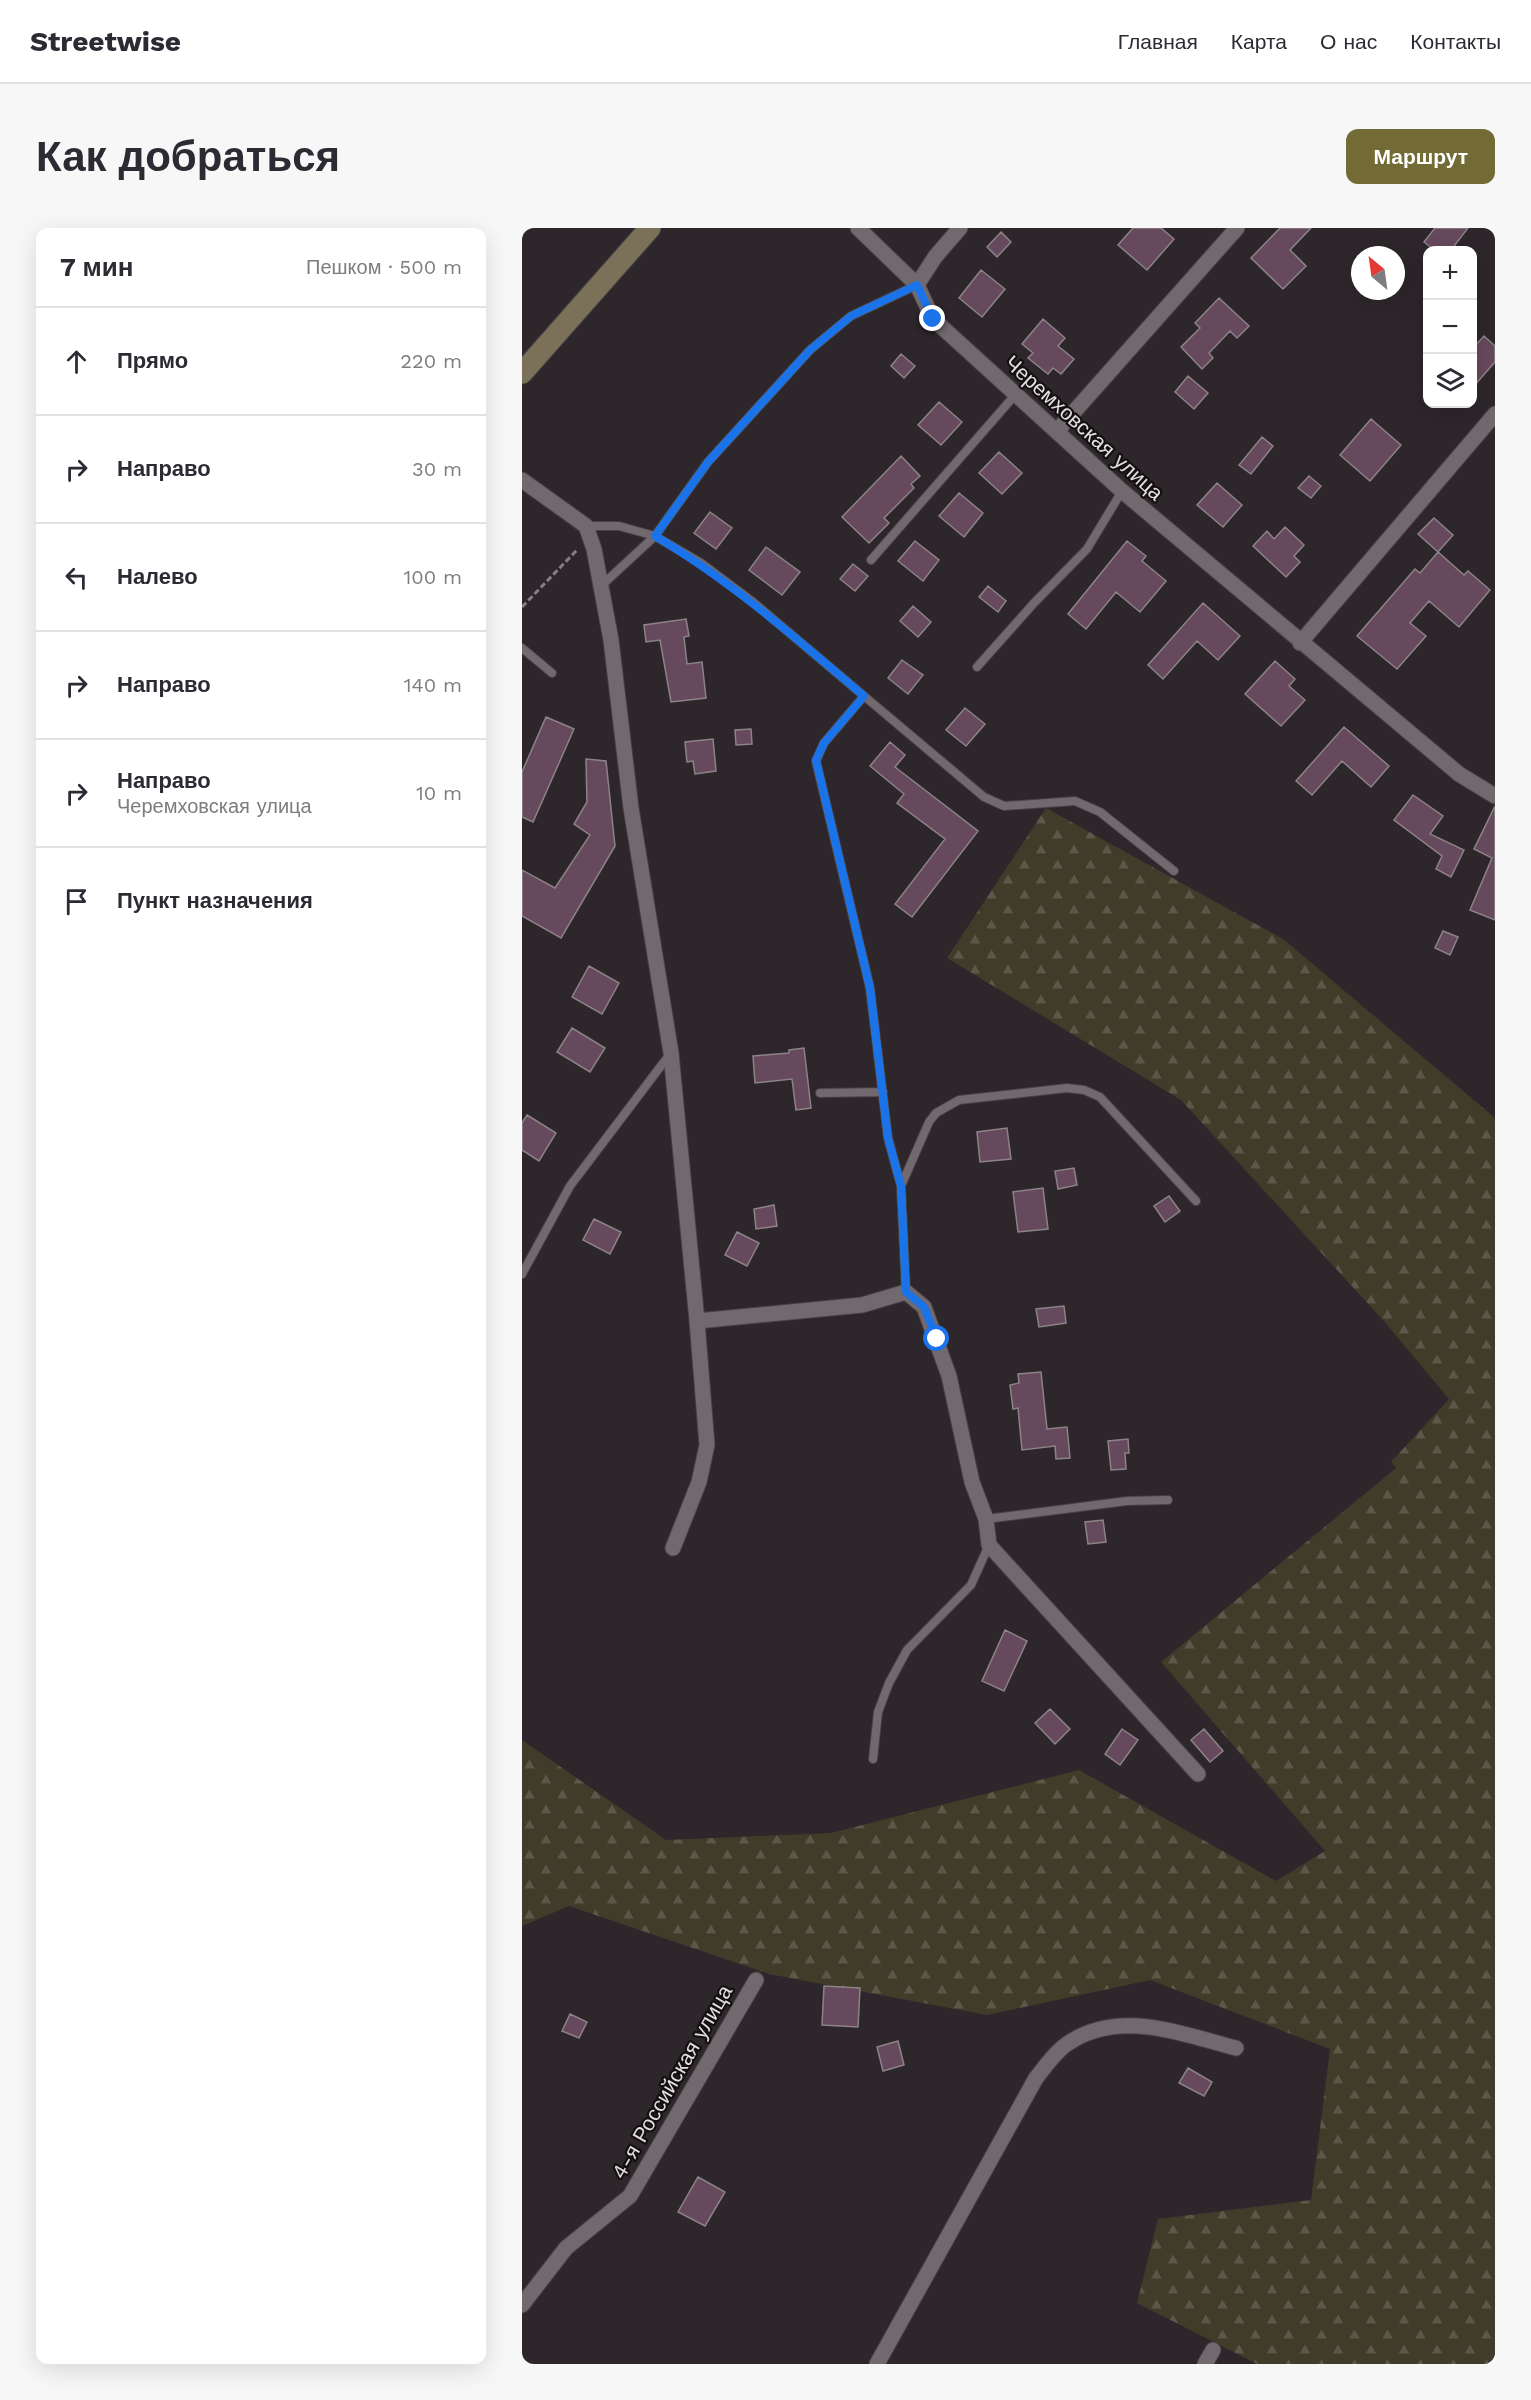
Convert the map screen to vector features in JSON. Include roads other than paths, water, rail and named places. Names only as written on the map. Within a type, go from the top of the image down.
[{"type":"main road","points":[[522,373],[650,228]]},
{"type":"street","name":"Черемховская улица","points":[[858,228],[917,285],[933,319],[1122,491],[1300,644],[1459,774],[1495,796]]},
{"type":"street","points":[[917,285],[934,257],[960,228]]},
{"type":"street","points":[[1057,431],[1237,228]]},
{"type":"street","points":[[1300,644],[1495,414]]},
{"type":"street","points":[[522,480],[586,526],[594,549],[611,640],[631,808],[671,1053],[698,1321],[706,1445],[699,1482],[673,1548]]},
{"type":"street","points":[[698,1321],[862,1305],[906,1292],[924,1307],[949,1376],[972,1482],[986,1520],[989,1545],[1198,1774]]},
{"type":"street","name":"4-я Российская улица","points":[[522,2305],[566,2248],[630,2196],[756,1980]]},
{"type":"street","points":[[876,2364],[1036,2078],[1066,2044],[1104,2026],[1147,2025],[1236,2048]]},
{"type":"street","points":[[1205,2364],[1213,2350]]},
{"type":"lane","points":[[600,587],[655,536],[708,462],[810,350],[851,316],[917,285]]},
{"type":"lane","points":[[871,560],[1015,395]]},
{"type":"lane","points":[[977,667],[1034,603],[1087,549],[1122,491]]},
{"type":"lane","points":[[586,526],[619,526],[655,536],[700,563],[753,602],[984,797],[1005,806],[1075,801],[1100,812],[1174,871]]},
{"type":"lane","points":[[522,648],[552,673]]},
{"type":"lane","points":[[864,696],[824,743],[816,760],[870,988],[888,1138],[901,1186],[906,1292]]},
{"type":"lane","points":[[522,1274],[570,1186],[671,1053]]},
{"type":"lane","points":[[901,1186],[928,1122],[946,1106],[959,1101],[1067,1088],[1084,1090],[1100,1097],[1196,1201]]},
{"type":"lane","points":[[820,1093],[882,1092]]},
{"type":"lane","points":[[986,1520],[1127,1501],[1168,1500]]},
{"type":"lane","points":[[873,1759],[878,1712],[889,1683],[907,1650],[971,1585],[989,1545]]}]
